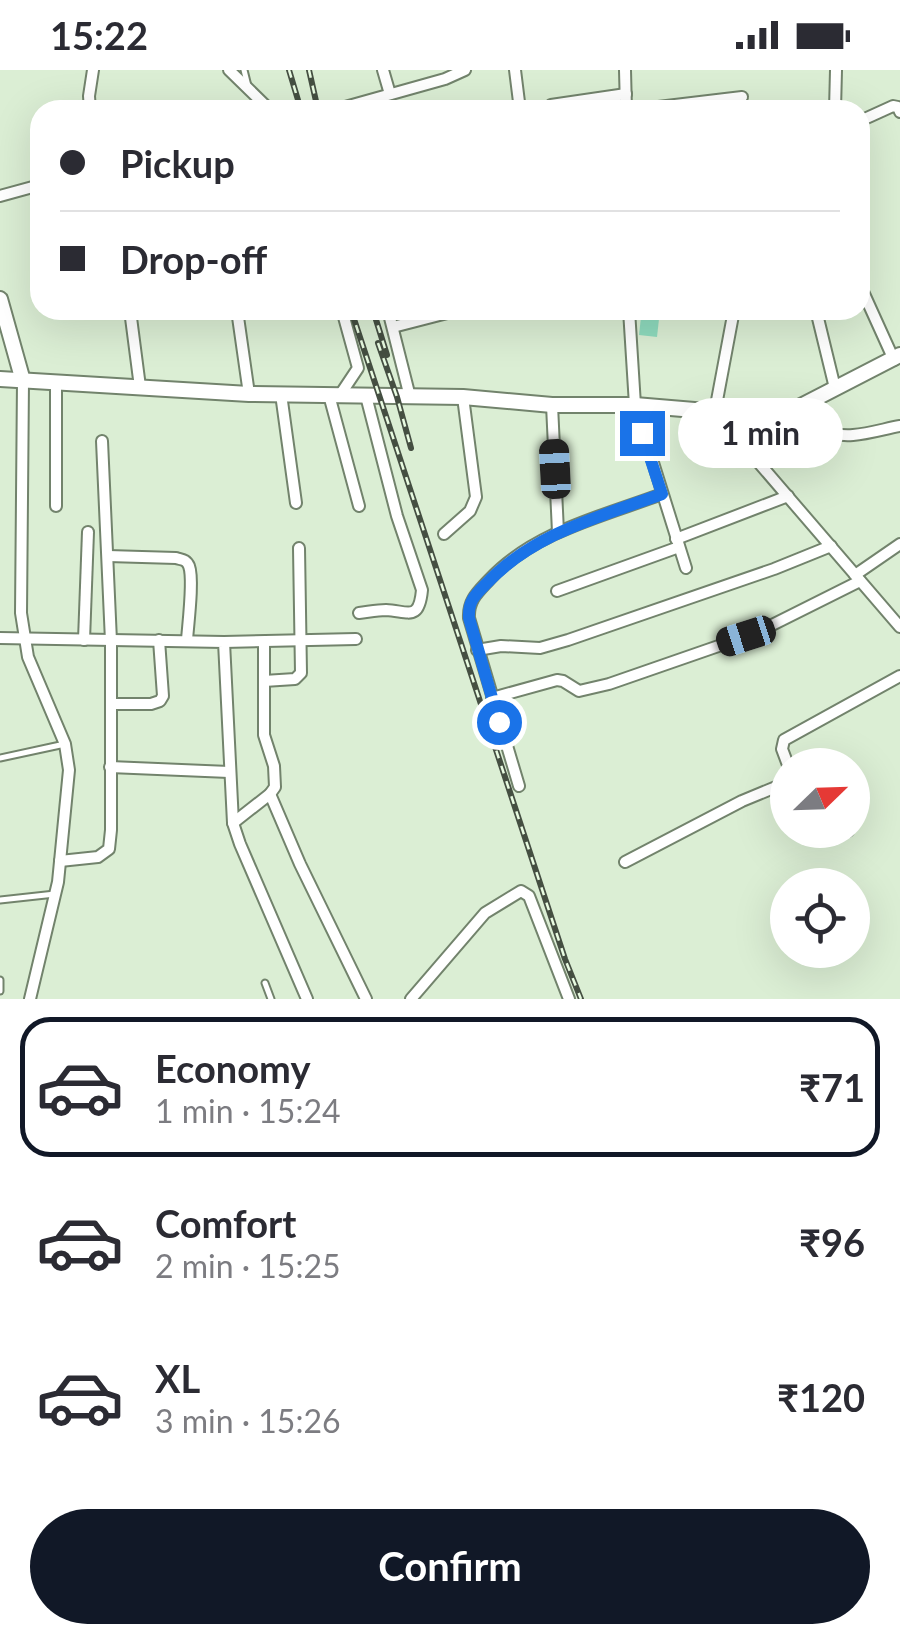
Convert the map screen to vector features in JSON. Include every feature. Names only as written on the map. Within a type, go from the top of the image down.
[{"type":"street","points":[[89,100],[93,70]]},
{"type":"street","points":[[230,70],[260,100]]},
{"type":"street","points":[[383,70],[390,94]]},
{"type":"street","points":[[369,100],[465,70]]},
{"type":"street","points":[[515,70],[519,100]]},
{"type":"street","points":[[625,70],[628,100]]},
{"type":"street","points":[[835,100],[836,70]]},
{"type":"street","points":[[585,100],[626,94]]},
{"type":"street","points":[[716,100],[742,97]]},
{"type":"street","points":[[870,117],[894,106],[900,112]]},
{"type":"street","points":[[0,196],[30,187]]},
{"type":"street","points":[[0,299],[23,380],[20,613],[28,657],[64,744],[69,770],[55,894],[30,999]]},
{"type":"street","points":[[0,378],[250,394],[464,397],[722,412],[790,410],[897,358],[870,305]]},
{"type":"street","points":[[131,320],[140,387]]},
{"type":"street","points":[[238,320],[250,394]]},
{"type":"street","points":[[335,395],[358,368],[345,320]]},
{"type":"street","points":[[391,320],[410,397]]},
{"type":"street","points":[[393,327],[420,320]]},
{"type":"street","points":[[630,320],[635,405],[686,568]]},
{"type":"street","points":[[733,320],[722,412],[747,448],[900,627]]},
{"type":"street","points":[[818,320],[835,388]]},
{"type":"street","points":[[56,382],[56,506]]},
{"type":"street","points":[[281,394],[296,503]]},
{"type":"street","points":[[335,395],[360,506]]},
{"type":"street","points":[[359,613],[412,612],[421,602],[422,590],[397,516],[366,396]]},
{"type":"street","points":[[444,534],[470,512],[476,497],[464,397]]},
{"type":"street","points":[[552,405],[558,532]]},
{"type":"street","points":[[800,407],[820,428],[837,434],[900,426]]},
{"type":"street","points":[[60,862],[98,858],[109,848],[111,830],[111,641],[102,442]]},
{"type":"street","points":[[519,786],[477,650],[468,606],[496,572],[516,556],[558,532],[662,494]]},
{"type":"street","points":[[557,591],[788,496]]},
{"type":"street","points":[[84,640],[88,532]]},
{"type":"street","points":[[492,698],[557,680],[579,691],[609,684],[756,633],[858,578],[900,544]]},
{"type":"street","points":[[477,650],[501,646],[540,648],[568,640],[831,546]]},
{"type":"street","points":[[264,681],[301,673],[300,548]]},
{"type":"street","points":[[108,556],[183,560],[191,580],[187,640]]},
{"type":"street","points":[[0,638],[224,642],[356,639]]},
{"type":"street","points":[[111,704],[160,701],[160,640]]},
{"type":"street","points":[[224,642],[233,824],[307,999]]},
{"type":"street","points":[[233,824],[276,787],[264,735],[264,642]]},
{"type":"street","points":[[782,748],[784,740],[900,676]]},
{"type":"street","points":[[110,768],[229,772]]},
{"type":"street","points":[[625,862],[770,790]]},
{"type":"street","points":[[270,794],[366,999]]},
{"type":"street","points":[[418,997],[486,912],[521,891],[530,896],[570,999]]},
{"type":"lane","points":[[244,70],[249,90]]},
{"type":"lane","points":[[0,758],[64,744]]},
{"type":"lane","points":[[0,900],[55,894]]},
{"type":"lane","points":[[0,980],[0,991]]},
{"type":"lane","points":[[265,984],[271,999]]},
{"type":"building","points":[[641,320],[659,320],[657,337],[639,335]]},
{"type":"railway","points":[[289,70],[298,100]]},
{"type":"railway","points":[[309,70],[316,100]]},
{"type":"railway","points":[[354,320],[581,999]]},
{"type":"railway","points":[[376,320],[387,355]]},
{"type":"railway","points":[[378,343],[411,448]]},
{"type":"route","points":[[499,722],[468,606],[496,572],[536,543],[662,494],[642,433]]}]
